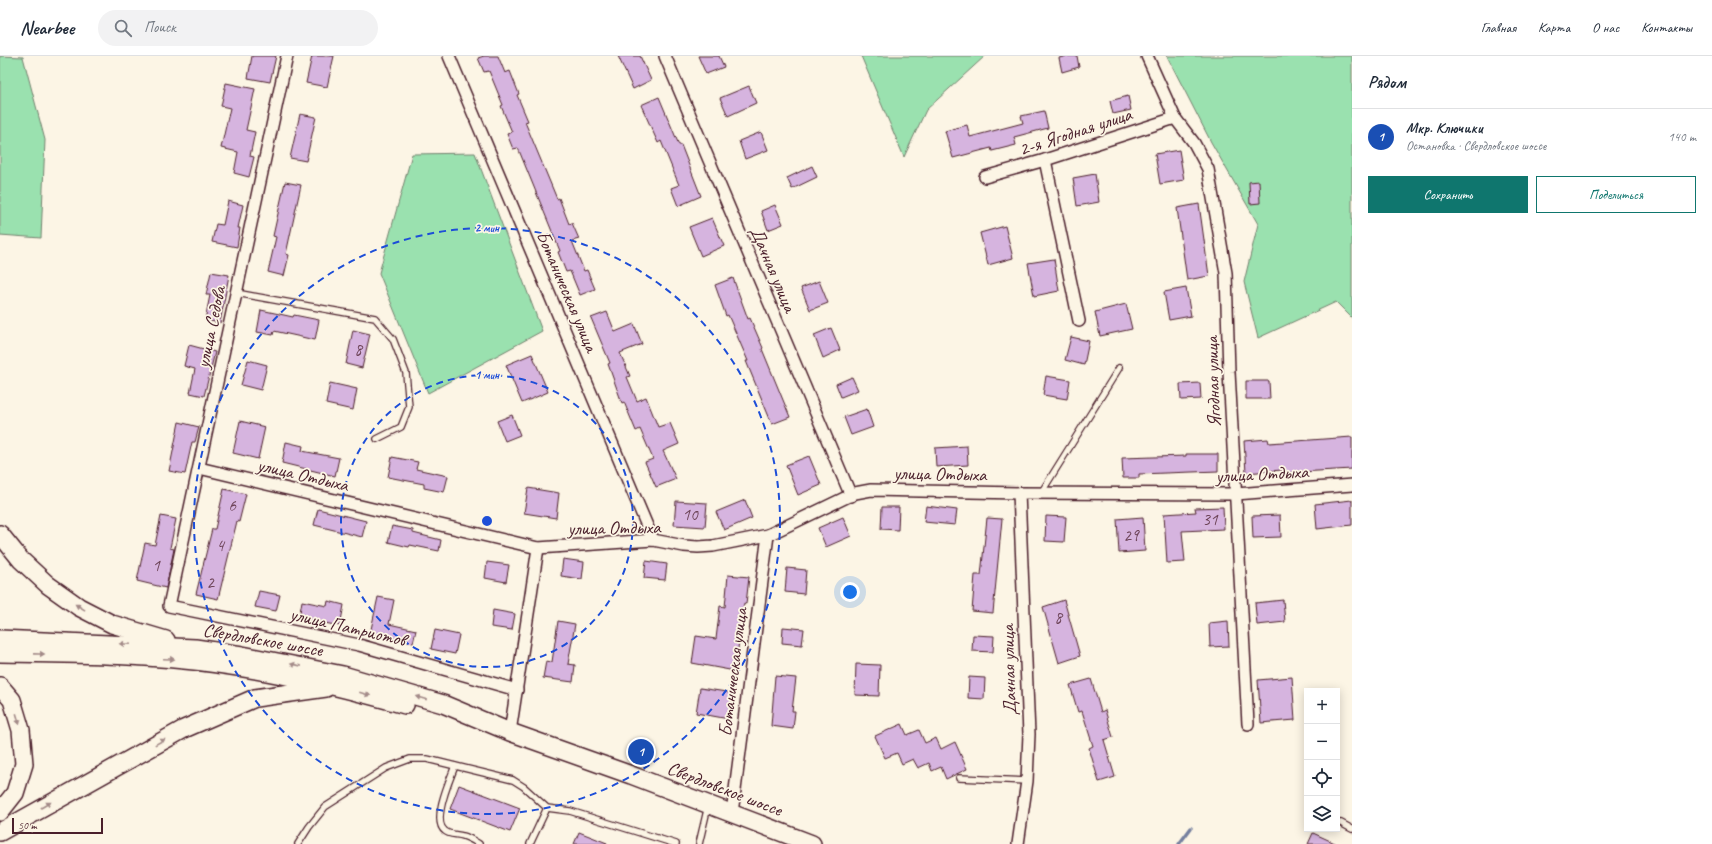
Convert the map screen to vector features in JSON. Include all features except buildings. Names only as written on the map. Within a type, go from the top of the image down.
[{"type":"main road","points":[[0,534],[21,560],[48,585],[79,607],[112,624],[195,648]]},
{"type":"main road","name":"Свердловское шоссе","points":[[0,639],[195,648],[242,655],[343,675],[443,704],[510,732],[631,775],[812,844]]},
{"type":"main road","name":"Свердловское шоссе","points":[[0,653],[175,659],[272,672],[339,686],[436,714],[510,732]]},
{"type":"main road","points":[[0,686],[12,700],[21,730],[24,764],[15,793],[0,812]]},
{"type":"main road","points":[[0,832],[184,729],[255,698],[339,686]]},
{"type":"street","name":"улица Седова","points":[[169,606],[287,56]]},
{"type":"street","name":"Ботаническая улица","points":[[449,56],[654,540]]},
{"type":"street","name":"Дачная улица","points":[[665,56],[850,496]]},
{"type":"street","name":"Ягодная улица","points":[[1147,56],[1175,118],[1194,143],[1208,169],[1226,273],[1229,372],[1248,724]]},
{"type":"street","name":"2-я Ягодная улица","points":[[985,177],[1045,160],[1175,118]]},
{"type":"street","points":[[1045,160],[1079,321]]},
{"type":"street","name":"улица Отдыха","points":[[199,468],[538,548],[654,540],[684,546],[698,547],[768,535],[850,496],[871,490],[1019,494],[1236,494],[1352,486]]},
{"type":"street","name":"Дачная улица","points":[[1018,844],[1027,782],[1029,734],[1019,494]]},
{"type":"street","name":"Ботаническая улица","points":[[732,813],[768,535]]},
{"type":"street","points":[[510,732],[538,548]]},
{"type":"street","name":"улица Патриотов","points":[[169,606],[359,645],[517,690]]},
{"type":"lane","points":[[236,293],[375,318],[393,339],[406,373],[409,407],[401,427],[377,439]]},
{"type":"lane","points":[[1041,494],[1119,368]]},
{"type":"lane","points":[[298,844],[309,827],[326,808],[386,768],[410,759],[427,759],[513,780],[524,787],[547,808],[570,811],[676,844]]},
{"type":"lane","points":[[455,766],[439,819],[441,827],[445,832],[464,836],[479,844]]},
{"type":"lane","points":[[959,778],[1027,782]]},
{"type":"lane","points":[[699,844],[708,804]]},
{"type":"lane","points":[[530,844],[547,808]]},
{"type":"lane","points":[[1341,824],[1352,829]]},
{"type":"green space","points":[[0,56],[23,57],[45,140],[41,238],[0,235]]},
{"type":"green space","points":[[861,56],[985,56],[926,110],[904,157]]},
{"type":"green space","points":[[1167,56],[1352,56],[1352,318],[1336,302],[1258,338],[1244,282],[1258,224],[1211,142]]},
{"type":"green space","points":[[475,153],[542,331],[428,393],[379,273],[412,154]]},
{"type":"waterway","points":[[1179,844],[1191,828]]},
{"type":"place","name":"Мкр. Ключики","points":[[641,752]]}]
